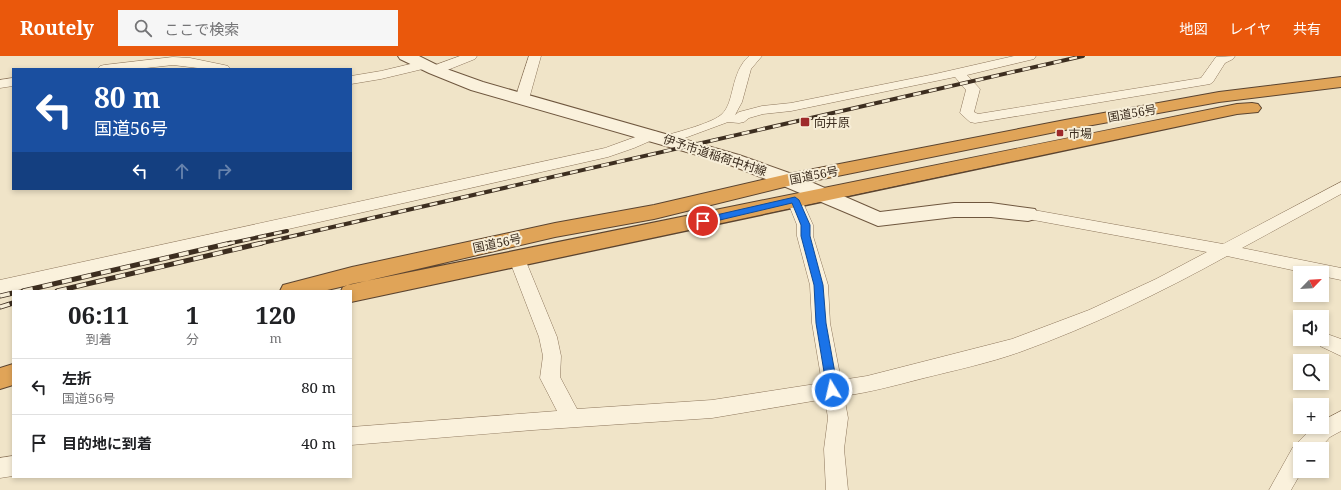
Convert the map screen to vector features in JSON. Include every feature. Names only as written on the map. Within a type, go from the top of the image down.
[{"type":"highway","name":"国道56号","points":[[295,290],[352,275],[555,230],[654,212],[792,190],[1057,127],[1219,97],[1341,82]]},
{"type":"highway","name":"国道56号","points":[[352,293],[719,218],[792,190],[821,194],[1237,109],[1341,97]]},
{"type":"highway","points":[[0,379],[12,374]]},
{"type":"highway","points":[[0,386],[12,382]]},
{"type":"street","name":"伊予市道稲荷中村線","points":[[406,56],[429,68],[477,86],[669,139],[732,159],[792,190]]},
{"type":"street","points":[[352,80],[429,68],[471,56]]},
{"type":"street","points":[[522,99],[535,56]]},
{"type":"street","points":[[726,118],[733,107],[745,65],[756,56]]},
{"type":"street","points":[[669,139],[726,118],[739,119],[744,115],[762,110],[791,108],[958,73],[1030,56]]},
{"type":"street","points":[[958,73],[974,89],[967,112],[975,119],[1205,81],[1208,79],[1220,60],[1229,56]]},
{"type":"street","points":[[113,68],[173,61],[190,62],[219,68]]},
{"type":"street","points":[[0,84],[12,82]]},
{"type":"street","points":[[0,287],[608,152],[652,135]]},
{"type":"street","points":[[352,436],[712,410],[867,384],[924,370],[1015,346],[1095,315],[1162,284],[1341,187]]},
{"type":"street","points":[[792,190],[806,225],[805,236],[819,285],[821,323],[838,418],[834,449],[838,490]]},
{"type":"street","points":[[821,194],[878,218],[888,219],[954,210],[991,210],[1028,214],[1224,250],[1341,274]]},
{"type":"street","points":[[517,259],[548,337],[552,356],[550,378],[572,419]]},
{"type":"street","points":[[1312,442],[1323,431],[1341,420]]},
{"type":"street","points":[[0,468],[12,466]]},
{"type":"street","points":[[1280,490],[1293,467]]},
{"type":"railway","points":[[258,244],[1083,56]]},
{"type":"railway","points":[[227,244],[287,231]]},
{"type":"railway","points":[[27,290],[231,243]]},
{"type":"railway","points":[[61,290],[262,243]]},
{"type":"railway","points":[[0,296],[12,293]]},
{"type":"railway","points":[[0,307],[12,303]]},
{"type":"place","name":"向井原","points":[[805,122]]},
{"type":"place","name":"市場","points":[[1060,133]]},
{"type":"route","points":[[703,221],[795,200],[806,225],[805,236],[812,265],[819,285],[821,323],[832,390]]}]
